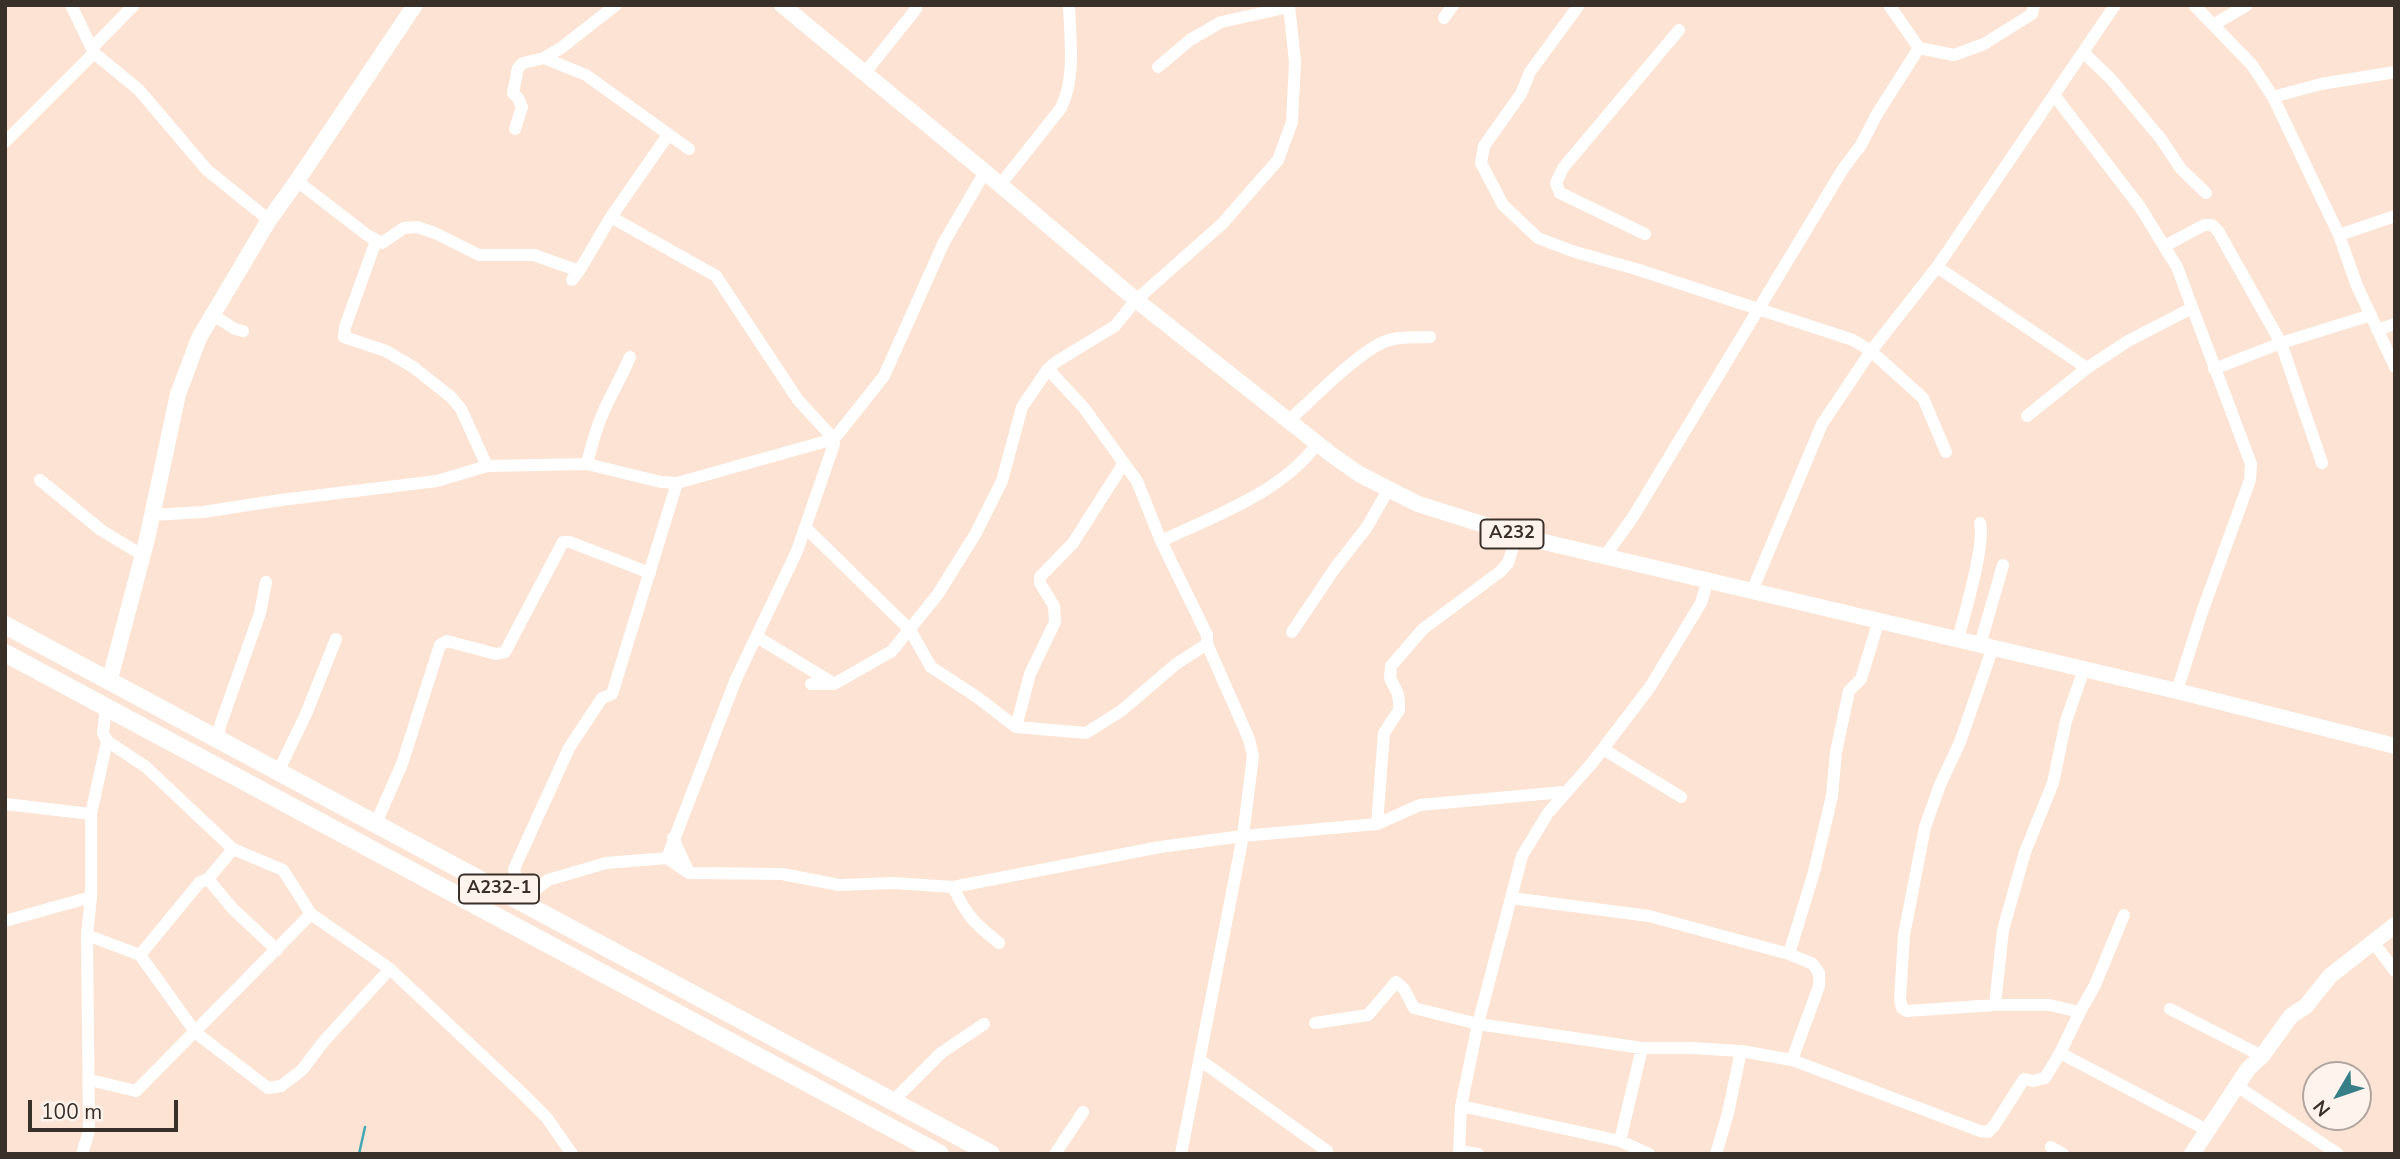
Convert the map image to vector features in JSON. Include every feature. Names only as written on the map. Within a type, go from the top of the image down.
[{"type":"highway","name":"A232-1","points":[[5,625],[991,1154]]},
{"type":"highway","name":"A232-1","points":[[5,653],[930,1151]]},
{"type":"main road","points":[[110,679],[152,515],[178,394],[188,363],[211,313],[269,220],[415,5]]},
{"type":"main road","name":"A232","points":[[782,5],[1136,300],[1317,444],[1359,474],[1388,490],[1439,512],[1517,535],[2177,691],[2395,746]]},
{"type":"main road","points":[[2192,1154],[2248,1069],[2262,1056],[2291,1016],[2306,1006],[2330,976],[2395,925]]},
{"type":"street","points":[[71,5],[94,53],[138,90],[207,170],[269,220]]},
{"type":"street","points":[[94,53],[92,48],[134,5]]},
{"type":"street","points":[[515,129],[522,107],[513,93],[518,68],[523,63],[544,58],[561,48],[616,5]]},
{"type":"street","points":[[1000,185],[1061,108],[1068,95],[1069,5]]},
{"type":"street","points":[[1444,18],[1453,5]]},
{"type":"street","points":[[1579,5],[1530,72],[1521,94],[1484,146],[1481,163],[1503,205],[1538,238],[1575,253],[1636,269],[1853,340],[1871,351],[1923,398],[1946,452]]},
{"type":"street","points":[[1889,5],[1919,48],[1954,55],[1984,44],[2032,14],[2034,5]]},
{"type":"street","points":[[1752,591],[1822,424],[1871,351],[1937,267],[2116,5]]},
{"type":"street","points":[[2194,5],[2252,65],[2273,97],[2339,235],[2377,330],[2395,367]]},
{"type":"street","points":[[2214,25],[2247,5]]},
{"type":"street","points":[[811,684],[834,684],[892,651],[910,631],[939,594],[976,533],[1002,481],[1022,407],[1048,369],[1115,326],[1136,300],[1222,223],[1278,160],[1293,122],[1295,62],[1289,6],[1221,22],[1190,40],[1158,67]]},
{"type":"street","points":[[864,74],[916,9]]},
{"type":"street","points":[[1645,234],[1560,193],[1556,184],[1563,168],[1679,30]]},
{"type":"street","points":[[1605,556],[1633,517],[1919,48]]},
{"type":"street","points":[[2083,52],[2119,88],[2161,139],[2181,169],[2207,192]]},
{"type":"street","points":[[5,142],[94,53]]},
{"type":"street","points":[[544,58],[586,75],[689,149]]},
{"type":"street","points":[[2273,97],[2321,84],[2395,72]]},
{"type":"street","points":[[2054,95],[2096,147],[2177,267],[2251,464],[2250,480],[2210,587],[2177,691]]},
{"type":"street","points":[[298,181],[376,241],[387,242],[404,228],[417,228],[435,233],[479,255],[534,256],[575,276],[611,217],[668,135]]},
{"type":"street","points":[[667,858],[736,679],[797,551],[834,439],[884,376],[944,242],[985,172]]},
{"type":"street","points":[[2339,235],[2395,216]]},
{"type":"street","points":[[611,217],[716,276],[797,400],[834,439]]},
{"type":"street","points":[[2165,246],[2204,225],[2212,225],[2218,232],[2281,343],[2322,463]]},
{"type":"street","points":[[376,241],[345,327],[344,337],[386,351],[413,366],[451,397],[461,409],[487,466]]},
{"type":"street","points":[[1937,267],[2087,368]]},
{"type":"street","points":[[2027,416],[2087,368],[2128,341],[2192,308]]},
{"type":"street","points":[[211,313],[235,329],[243,331]]},
{"type":"street","points":[[2214,369],[2281,343],[2371,315]]},
{"type":"street","points":[[2377,330],[2395,324]]},
{"type":"street","points":[[1289,420],[1349,366],[1378,345],[1402,338],[1430,337]]},
{"type":"street","points":[[587,464],[593,439],[630,357]]},
{"type":"street","points":[[1048,369],[1084,408],[1137,481],[1161,541],[1207,635],[1207,644],[1249,739],[1253,756],[1242,836],[1181,1154]]},
{"type":"street","points":[[152,515],[203,512],[437,481],[487,466],[587,464],[661,482],[677,483],[834,439]]},
{"type":"street","points":[[1161,541],[1256,495],[1306,459],[1317,444]]},
{"type":"street","points":[[1016,727],[1030,674],[1055,622],[1054,606],[1040,583],[1040,577],[1073,543],[1124,463]]},
{"type":"street","points":[[40,480],[101,530],[142,555]]},
{"type":"street","points":[[677,483],[612,694],[602,698],[569,748],[514,869],[521,901],[548,880],[606,863],[667,858],[689,873],[782,874],[839,885],[894,883],[953,887],[1160,847],[1242,836],[1377,824],[1420,805],[1564,792]]},
{"type":"street","points":[[1292,632],[1367,527],[1388,490]]},
{"type":"street","points":[[1958,639],[1980,547],[1980,523]]},
{"type":"street","points":[[805,527],[910,631],[931,667],[1016,727],[1086,733],[1121,711],[1176,664],[1207,644]]},
{"type":"street","points":[[1377,824],[1384,733],[1399,710],[1398,694],[1390,678],[1391,666],[1423,629],[1501,571],[1508,563],[1517,535]]},
{"type":"street","points":[[376,823],[402,764],[440,645],[447,641],[496,654],[505,652],[563,542],[570,542],[650,573]]},
{"type":"street","points":[[2003,565],[1987,646],[1960,742],[1940,785],[1925,827],[1904,935],[1900,1000],[1902,1008],[1907,1011],[1994,1005],[2049,1005],[2080,1012]]},
{"type":"street","points":[[1478,1154],[1459,1153],[1461,1106],[1478,1024],[1522,856],[1548,813],[1603,749],[1650,687],[1701,603],[1708,580]]},
{"type":"street","points":[[218,738],[260,613],[266,582]]},
{"type":"street","points":[[1789,954],[1814,872],[1832,796],[1836,752],[1849,691],[1861,679],[1879,620]]},
{"type":"street","points":[[757,637],[834,684]]},
{"type":"street","points":[[279,770],[306,714],[336,639]]},
{"type":"street","points":[[1994,1005],[2003,930],[2025,852],[2053,783],[2066,721],[2084,669]]},
{"type":"street","points":[[106,706],[103,733],[107,741],[146,766],[233,849],[284,870],[312,914],[390,968],[547,1118],[572,1154]]},
{"type":"street","points":[[82,1154],[89,1131],[87,935],[91,897],[91,814],[107,741]]},
{"type":"street","points":[[1603,749],[1681,797]]},
{"type":"street","points":[[5,804],[91,814]]},
{"type":"street","points":[[673,838],[689,873]]},
{"type":"street","points":[[140,955],[200,882],[208,878],[233,849]]},
{"type":"street","points":[[208,878],[233,909],[277,950]]},
{"type":"street","points":[[953,887],[974,923],[999,943]]},
{"type":"street","points":[[5,921],[91,897]]},
{"type":"street","points":[[1511,898],[1649,916],[1789,954],[1813,964],[1819,973],[1819,986],[1791,1060]]},
{"type":"street","points":[[90,1080],[136,1091],[312,914]]},
{"type":"street","points":[[1315,1023],[1368,1015],[1396,982],[1404,989],[1414,1008],[1478,1024],[1642,1048],[1741,1051],[1791,1060],[1988,1132],[2024,1079],[2033,1081],[2045,1078],[2095,985],[2124,915]]},
{"type":"street","points":[[87,935],[140,955],[196,1033],[268,1088],[281,1086],[302,1070],[324,1041],[390,968]]},
{"type":"street","points":[[2373,943],[2395,971]]},
{"type":"street","points":[[2170,1009],[2262,1056]]},
{"type":"street","points":[[893,1101],[941,1054],[984,1024]]},
{"type":"street","points":[[1620,1141],[1642,1048]]},
{"type":"street","points":[[1716,1154],[1741,1051]]},
{"type":"street","points":[[2060,1053],[2207,1130]]},
{"type":"street","points":[[1200,1060],[1327,1151]]},
{"type":"street","points":[[2237,1086],[2338,1154]]},
{"type":"street","points":[[1461,1106],[1620,1141],[1649,1154]]},
{"type":"street","points":[[1055,1154],[1083,1112]]},
{"type":"street","points":[[2051,1147],[2063,1154]]},
{"type":"waterway","points":[[359,1154],[365,1127]]}]
